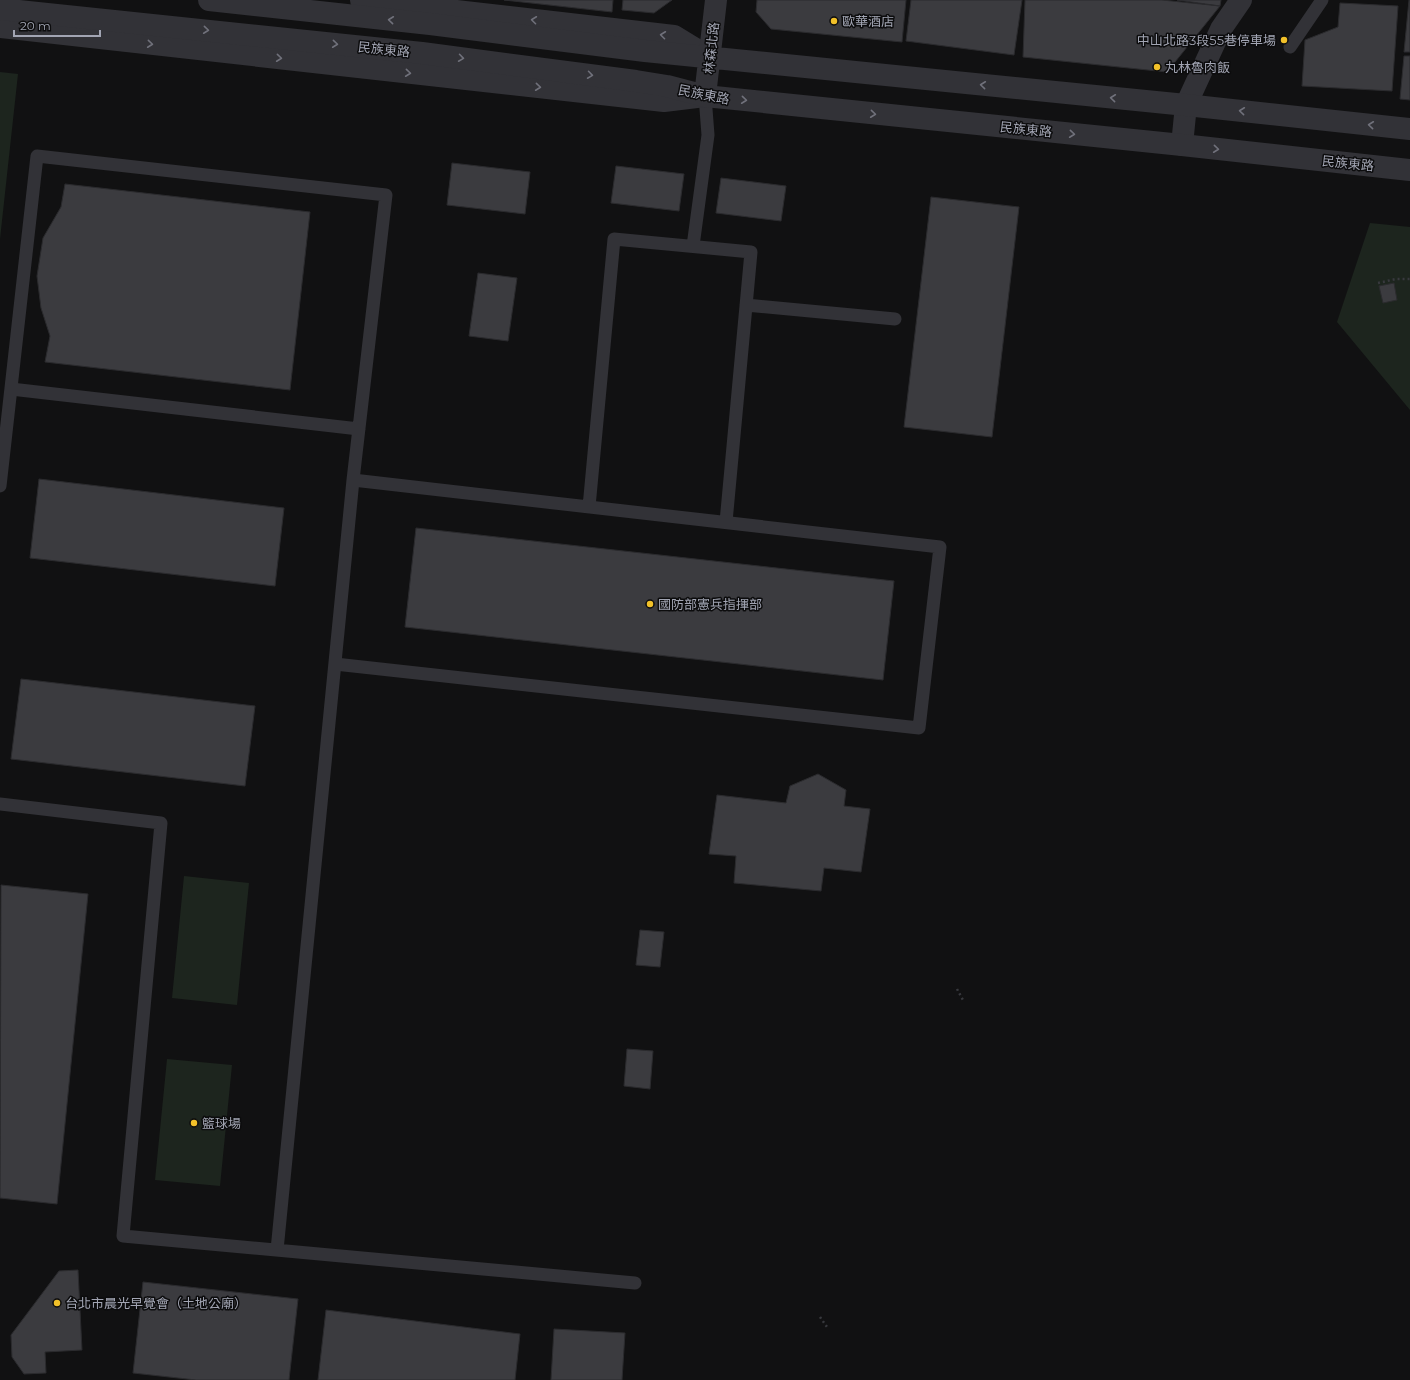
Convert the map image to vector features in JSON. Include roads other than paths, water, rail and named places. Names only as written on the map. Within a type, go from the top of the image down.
[{"type":"street","points":[[209,0],[430,24],[710,58],[1186,105],[1410,130]]},
{"type":"street","points":[[361,0],[674,36],[710,58]]},
{"type":"street","name":"林森北路","points":[[705,96],[716,0]]},
{"type":"street","points":[[1182,145],[1186,105],[1221,29],[1242,0]]},
{"type":"street","name":"民族東路","points":[[0,9],[422,53],[636,81],[667,86],[705,96],[1410,170]]},
{"type":"street","points":[[0,27],[664,101],[705,96]]},
{"type":"lane","points":[[1290,47],[1322,0]]},
{"type":"lane","points":[[693,246],[708,135],[705,96]]},
{"type":"lane","points":[[0,486],[37,156],[386,195],[353,480],[277,1250]]},
{"type":"lane","points":[[589,507],[614,239],[751,252],[726,522]]},
{"type":"lane","points":[[746,305],[895,319]]},
{"type":"lane","points":[[11,389],[359,429]]},
{"type":"lane","points":[[335,664],[919,728],[940,547],[353,480]]},
{"type":"lane","points":[[0,804],[161,823],[123,1236],[635,1283]]},
{"type":"place","name":"歐華酒店","points":[[834,21]]},
{"type":"place","name":"中山北路3段55巷停車場","points":[[1284,40]]},
{"type":"place","name":"丸林魯肉飯","points":[[1157,67]]},
{"type":"place","name":"國防部憲兵指揮部","points":[[650,604]]},
{"type":"place","name":"籃球場","points":[[194,1123]]},
{"type":"place","name":"台北市晨光早覺會（土地公廟）","points":[[57,1303]]}]
